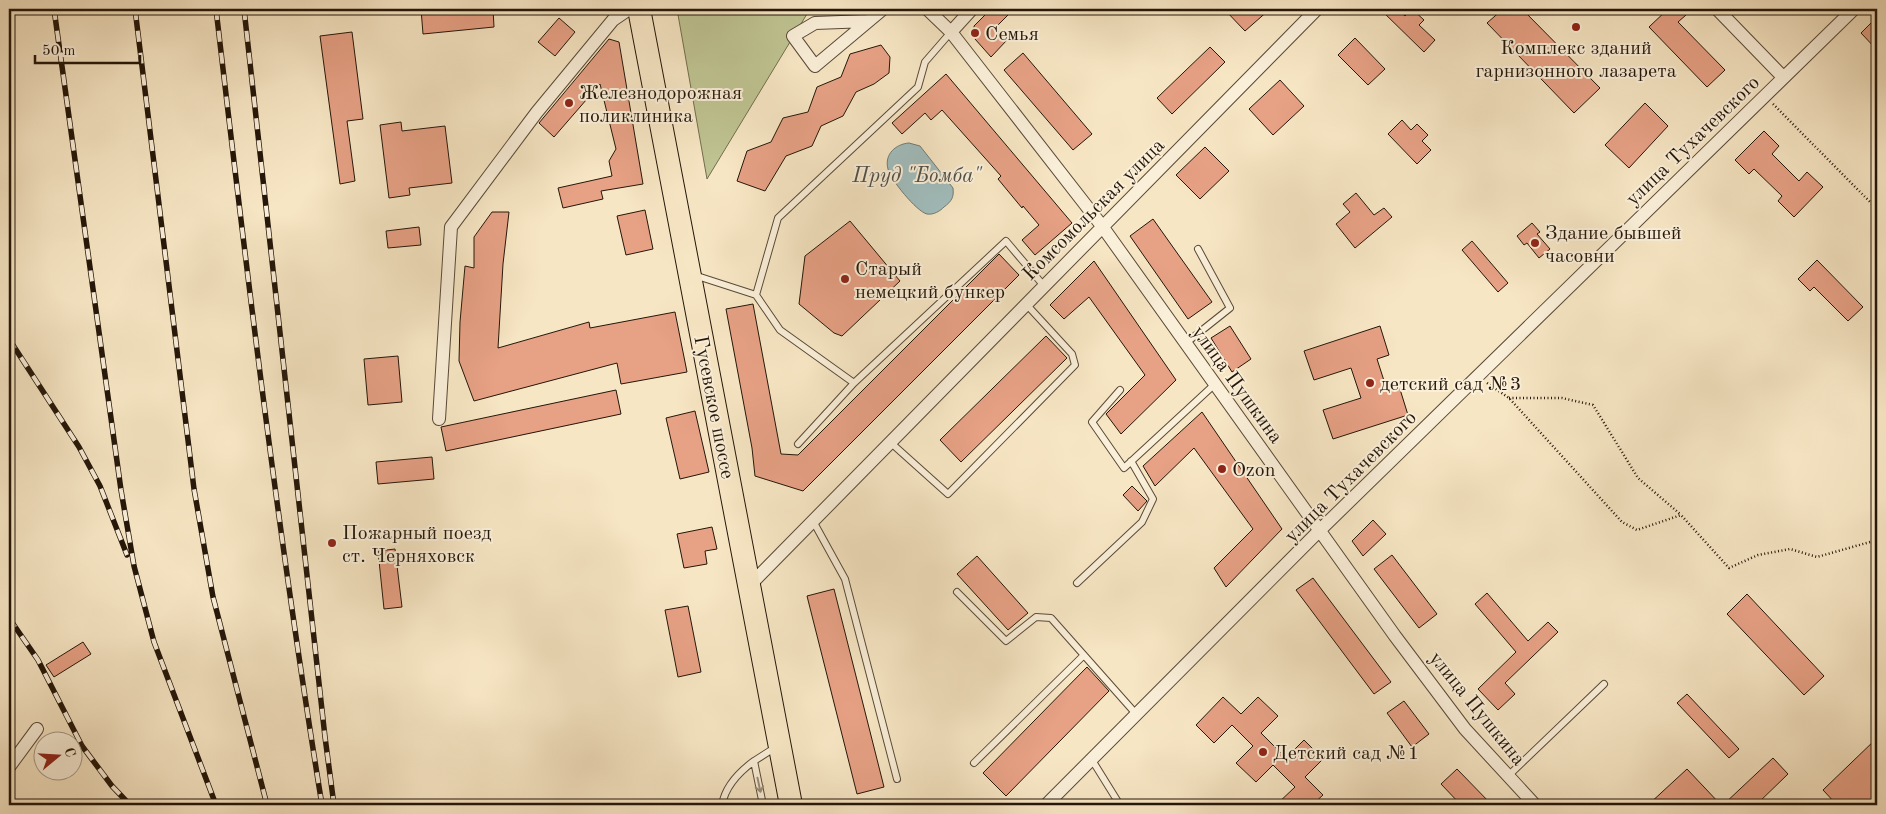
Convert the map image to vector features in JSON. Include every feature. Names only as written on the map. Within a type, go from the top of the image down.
[{"type":"highway","name":"Гусевское шоссе","points":[[639,9],[791,805]]},
{"type":"street","points":[[439,419],[451,227],[536,112],[613,20],[629,9]]},
{"type":"street","points":[[868,21],[815,23],[793,36],[815,66],[883,9]]},
{"type":"street","name":"улица Пушкина","points":[[927,9],[951,32],[1102,226],[1395,636],[1465,729],[1535,805]]},
{"type":"street","points":[[951,32],[972,9]]},
{"type":"street","name":"Комсомольская улица","points":[[749,586],[1317,9]]},
{"type":"street","points":[[1716,9],[1783,78]]},
{"type":"street","name":"улица Тухачевского","points":[[1046,805],[1320,530],[1854,9]]},
{"type":"street","points":[[9,767],[38,729]]},
{"type":"lane","points":[[756,294],[778,218],[918,87],[925,62],[951,32]]},
{"type":"lane","points":[[798,444],[854,383],[1006,242],[1044,286]]},
{"type":"lane","points":[[1186,343],[1230,308],[1198,249]]},
{"type":"lane","points":[[690,274],[756,294],[780,330],[854,383]]},
{"type":"lane","points":[[890,442],[948,494],[1069,372],[1075,365],[1072,354],[1026,304]]},
{"type":"lane","points":[[1120,390],[1092,422],[1124,468],[1215,384]]},
{"type":"lane","points":[[1077,583],[1142,522],[1153,499],[1131,461]]},
{"type":"lane","points":[[813,521],[845,578],[897,779]]},
{"type":"lane","points":[[956,592],[1006,641],[1036,617],[1051,618],[1137,715]]},
{"type":"lane","points":[[974,763],[1084,655]]},
{"type":"lane","points":[[1508,776],[1604,684]]},
{"type":"lane","points":[[722,805],[729,786],[742,770],[780,745]]},
{"type":"lane","points":[[1092,760],[1120,805]]},
{"type":"lane","points":[[754,761],[763,805]]},
{"type":"path","points":[[1764,96],[1877,209]]},
{"type":"path","points":[[1478,377],[1509,398],[1622,522],[1637,530],[1681,514]]},
{"type":"path","points":[[1509,398],[1562,398],[1593,405],[1638,478],[1681,514],[1729,568],[1758,555],[1790,549],[1817,557],[1877,540]]},
{"type":"green space","points":[[677,9],[810,9],[707,179]]},
{"type":"water","name":"Пруд \"Бомба\"","points":[[909,143],[920,146],[953,188],[951,201],[941,210],[934,213],[927,214],[917,208],[899,187],[888,169],[889,154],[900,145]]},
{"type":"building","points":[[421,9],[493,9],[494,27],[423,34]]},
{"type":"building","points":[[991,9],[1014,9],[995,28],[1007,40],[991,57],[975,39],[974,26]]},
{"type":"building","points":[[1224,9],[1270,9],[1245,31]]},
{"type":"building","points":[[1380,9],[1397,9],[1405,16],[1412,9],[1424,20],[1419,25],[1435,40],[1424,52]]},
{"type":"building","points":[[1503,9],[1522,9],[1600,88],[1574,113],[1487,23]]},
{"type":"building","points":[[1668,9],[1681,9],[1686,15],[1678,22],[1725,70],[1707,87],[1649,27]]},
{"type":"building","points":[[1877,17],[1877,50],[1861,33]]},
{"type":"building","points":[[559,18],[575,32],[555,56],[538,42]]},
{"type":"building","points":[[352,32],[363,119],[347,121],[355,181],[340,184],[320,36]]},
{"type":"building","points":[[1355,38],[1385,69],[1368,85],[1338,55]]},
{"type":"building","name":"Железнодорожная поликлиника","points":[[609,39],[619,42],[643,184],[601,191],[603,199],[563,208],[558,188],[612,176],[609,161],[616,149],[600,84],[554,137],[539,123]]},
{"type":"building","points":[[881,45],[890,57],[889,73],[874,84],[856,92],[843,116],[821,126],[812,146],[786,156],[765,191],[737,181],[747,151],[771,142],[783,118],[808,112],[817,87],[841,77],[850,54]]},
{"type":"building","points":[[1210,47],[1225,62],[1172,114],[1157,98]]},
{"type":"building","points":[[1023,53],[1092,134],[1073,150],[1004,70]]},
{"type":"building","points":[[946,74],[1072,223],[1035,255],[1022,240],[1039,225],[998,179],[1001,176],[942,110],[931,120],[925,113],[902,134],[892,123]]},
{"type":"building","points":[[1280,80],[1304,106],[1273,135],[1249,109]]},
{"type":"building","points":[[1645,103],[1668,126],[1629,168],[1605,145]]},
{"type":"building","points":[[1402,120],[1411,130],[1417,124],[1428,135],[1422,141],[1431,150],[1417,164],[1388,134]]},
{"type":"building","points":[[401,122],[402,131],[445,126],[452,183],[409,188],[410,195],[389,198],[380,125]]},
{"type":"building","points":[[1764,131],[1779,146],[1772,154],[1799,181],[1807,172],[1823,187],[1794,217],[1778,201],[1782,196],[1754,169],[1749,174],[1735,160]]},
{"type":"building","points":[[1205,147],[1229,171],[1200,199],[1176,175]]},
{"type":"building","points":[[1356,193],[1374,215],[1384,208],[1392,217],[1355,248],[1336,224],[1350,212],[1343,204]]},
{"type":"building","points":[[645,210],[653,249],[626,255],[617,216]]},
{"type":"building","points":[[492,212],[509,212],[503,264],[498,348],[589,322],[590,328],[675,312],[687,372],[621,384],[617,363],[474,401],[459,361],[465,266],[474,268],[474,237]]},
{"type":"building","points":[[1153,219],[1212,302],[1188,319],[1130,236]]},
{"type":"building","points":[[850,221],[900,281],[842,336],[834,333],[799,304],[805,256]]},
{"type":"building","points":[[1532,223],[1540,232],[1537,234],[1550,249],[1539,258],[1527,243],[1524,245],[1517,236]]},
{"type":"building","points":[[419,227],[421,245],[388,248],[386,231]]},
{"type":"building","points":[[1472,241],[1508,283],[1498,292],[1462,250]]},
{"type":"building","points":[[999,254],[1019,275],[803,491],[755,476],[752,448],[726,309],[753,304],[781,454],[798,455]]},
{"type":"building","points":[[1817,260],[1863,307],[1848,321],[1814,287],[1810,291],[1798,279]]},
{"type":"building","points":[[1094,261],[1176,380],[1121,434],[1106,414],[1145,375],[1089,297],[1064,319],[1050,305]]},
{"type":"building","points":[[1230,326],[1251,359],[1232,372],[1211,338]]},
{"type":"building","name":"детский сад №3","points":[[1380,326],[1389,355],[1377,359],[1387,390],[1399,386],[1408,415],[1333,439],[1323,410],[1361,398],[1351,368],[1314,380],[1304,351]]},
{"type":"building","points":[[1046,336],[1067,358],[961,462],[940,440]]},
{"type":"building","points":[[398,356],[402,402],[368,405],[364,359]]},
{"type":"building","points":[[616,390],[621,414],[446,451],[441,427]]},
{"type":"building","points":[[695,411],[709,472],[680,479],[666,418]]},
{"type":"building","points":[[1202,412],[1282,529],[1226,587],[1214,568],[1253,529],[1194,448],[1155,486],[1143,466]]},
{"type":"building","points":[[432,457],[434,479],[378,484],[376,462]]},
{"type":"building","points":[[1132,486],[1147,501],[1138,511],[1123,495]]},
{"type":"building","points":[[1373,520],[1386,534],[1363,556],[1352,541]]},
{"type":"building","points":[[712,527],[717,549],[705,551],[707,564],[684,568],[677,534]]},
{"type":"building","points":[[395,549],[402,607],[384,609],[378,551]]},
{"type":"building","points":[[1392,555],[1437,614],[1419,628],[1374,569]]},
{"type":"building","points":[[977,556],[1028,613],[1008,630],[957,574]]},
{"type":"building","points":[[1313,578],[1391,682],[1374,694],[1296,590]]},
{"type":"building","points":[[834,589],[884,787],[857,794],[807,596]]},
{"type":"building","points":[[1487,593],[1528,641],[1548,622],[1558,632],[1505,683],[1515,694],[1498,710],[1478,689],[1516,652],[1475,604]]},
{"type":"building","points":[[1747,594],[1824,676],[1804,695],[1727,614]]},
{"type":"building","points":[[688,606],[701,672],[678,677],[665,610]]},
{"type":"building","points":[[83,642],[91,654],[54,677],[46,665]]},
{"type":"building","points":[[1087,667],[1109,691],[1006,796],[983,773]]},
{"type":"building","points":[[1687,694],[1739,749],[1729,758],[1677,703]]},
{"type":"building","name":"Детский сад №1","points":[[1223,697],[1241,714],[1258,697],[1278,716],[1261,733],[1286,758],[1304,740],[1323,759],[1305,777],[1323,795],[1312,805],[1276,805],[1295,787],[1273,765],[1256,782],[1236,763],[1253,746],[1232,725],[1214,743],[1196,725]]},
{"type":"building","points":[[1404,701],[1429,734],[1412,747],[1387,713]]},
{"type":"building","points":[[1877,738],[1877,805],[1837,805],[1823,790]]},
{"type":"building","points":[[1773,758],[1788,774],[1756,805],[1723,805]]},
{"type":"building","points":[[1457,769],[1492,805],[1461,805],[1441,784]]},
{"type":"building","points":[[1687,769],[1721,805],[1648,805]]},
{"type":"railway","points":[[54,9],[121,490],[134,566],[154,642],[216,805]]},
{"type":"railway","points":[[135,9],[194,489],[213,597],[267,805]]},
{"type":"railway","points":[[216,9],[278,507],[322,805]]},
{"type":"railway","points":[[244,9],[334,805]]},
{"type":"railway","points":[[9,339],[79,447],[100,486],[127,555]]},
{"type":"railway","points":[[9,618],[38,660],[82,746],[112,786],[130,805]]},
{"type":"place","name":"Комплекс зданий гарнизонного лазарета","points":[[1576,27]]},
{"type":"place","name":"Семья","points":[[975,33]]},
{"type":"place","name":"Железнодорожная поликлиника","points":[[569,103]]},
{"type":"place","name":"Здание бывшей часовни","points":[[1535,243]]},
{"type":"place","name":"Старый немецкий бункер","points":[[845,279]]},
{"type":"place","name":"детский сад №3","points":[[1370,383]]},
{"type":"place","name":"Ozon","points":[[1222,469]]},
{"type":"place","name":"Пожарный поезд ст. Черняховск","points":[[332,543]]},
{"type":"place","name":"Детский сад №1","points":[[1263,752]]}]
